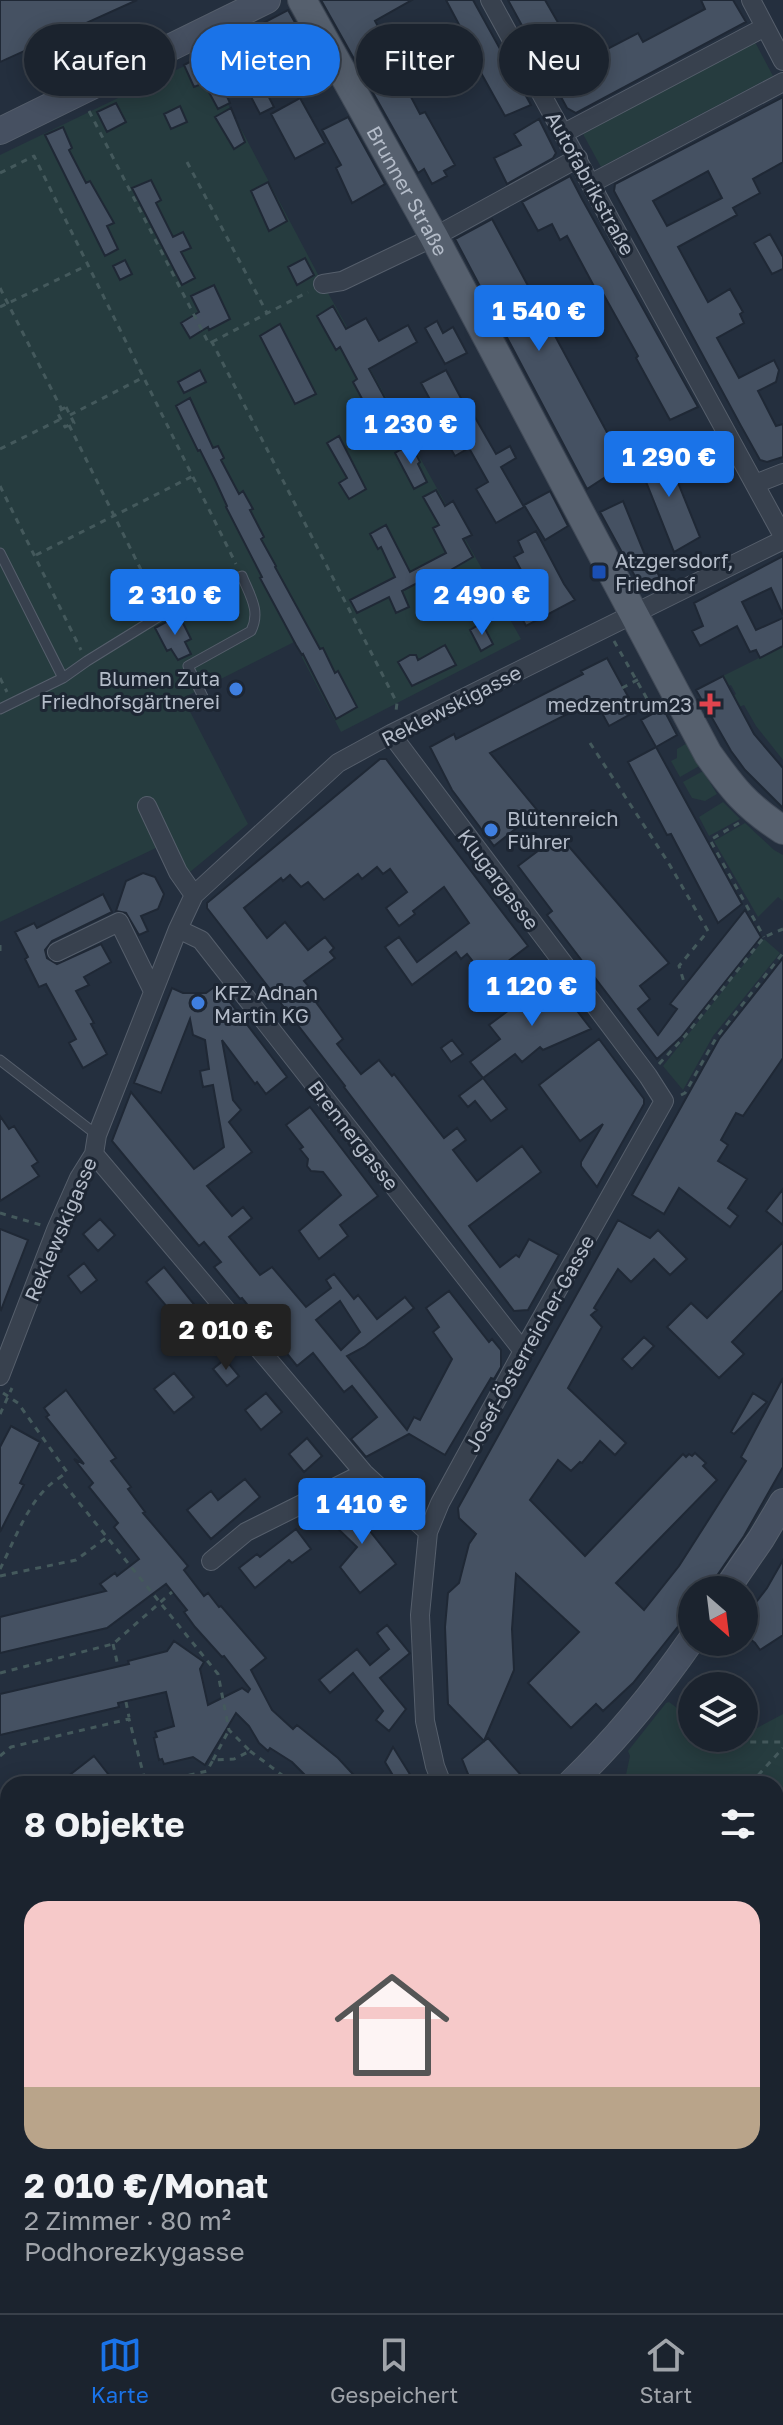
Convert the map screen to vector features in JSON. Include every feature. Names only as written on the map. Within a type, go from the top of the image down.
[{"type":"main road","points":[[175,45],[267,0]]},
{"type":"main road","name":"Brunner Straße","points":[[302,0],[434,237],[708,754],[757,813],[783,830]]},
{"type":"main road","points":[[0,131],[71,96]]},
{"type":"main road","points":[[736,1576],[783,1502]]},
{"type":"main road","points":[[578,1776],[659,1686],[680,1656]]},
{"type":"street","name":"Autofabrikstraße","points":[[490,0],[783,538]]},
{"type":"street","points":[[751,0],[781,55]]},
{"type":"street","points":[[564,133],[765,27]]},
{"type":"street","points":[[592,183],[783,82]]},
{"type":"street","points":[[323,284],[342,281],[434,237],[578,158]]},
{"type":"street","points":[[755,484],[783,473]]},
{"type":"street","name":"Reklewskigasse","points":[[0,1376],[56,1230],[79,1178],[94,1154],[97,1135],[194,895],[338,763],[783,538]]},
{"type":"street","name":"Klugargasse","points":[[391,734],[664,1101]]},
{"type":"street","points":[[147,806],[178,872],[194,895]]},
{"type":"street","points":[[57,952],[119,922],[153,991]]},
{"type":"street","name":"Brennergasse","points":[[178,929],[201,940],[523,1351]]},
{"type":"street","name":"Josef-Österreicher-Gasse","points":[[439,1776],[425,1721],[420,1615],[428,1532],[440,1503],[523,1351],[664,1101]]},
{"type":"street","points":[[94,1154],[364,1473],[428,1532]]},
{"type":"street","points":[[211,1561],[246,1532],[364,1473]]},
{"type":"lane","points":[[0,553],[63,678]]},
{"type":"lane","points":[[0,709],[63,678],[163,614],[242,576],[256,610],[256,621],[251,631],[188,666],[204,699]]},
{"type":"lane","points":[[0,1060],[97,1135]]},
{"type":"path","points":[[81,96],[209,344],[323,284]]},
{"type":"path","points":[[0,173],[34,156],[242,576]]},
{"type":"path","points":[[187,162],[267,313]]},
{"type":"path","points":[[0,307],[88,265]]},
{"type":"path","points":[[0,288],[62,410]]},
{"type":"path","points":[[212,342],[397,703],[391,734]]},
{"type":"path","points":[[70,415],[144,377]]},
{"type":"path","points":[[66,407],[70,415],[74,423],[65,427],[57,412],[66,407]]},
{"type":"path","points":[[0,449],[61,419]]},
{"type":"path","points":[[69,425],[163,614]]},
{"type":"path","points":[[35,556],[193,476]]},
{"type":"path","points":[[0,486],[87,661]]},
{"type":"path","points":[[613,640],[650,704]]},
{"type":"path","points":[[622,688],[645,676]]},
{"type":"path","points":[[590,743],[668,862],[708,931],[679,966],[684,982]]},
{"type":"path","points":[[757,813],[710,840],[764,937]]},
{"type":"path","points":[[648,1076],[685,1036],[764,937],[783,929]]},
{"type":"path","points":[[0,945],[0,952]]},
{"type":"path","points":[[664,1101],[685,1093],[716,1038],[783,953]]},
{"type":"path","points":[[0,1213],[56,1230]]},
{"type":"path","points":[[0,1391],[18,1403],[67,1472],[43,1491],[33,1505],[0,1569]]},
{"type":"path","points":[[59,1478],[218,1674],[229,1730],[283,1776]]},
{"type":"path","points":[[0,1576],[76,1560],[106,1538]]},
{"type":"path","points":[[0,1673],[113,1644],[172,1592]]},
{"type":"path","points":[[113,1644],[118,1666]]},
{"type":"path","points":[[126,1702],[144,1776]]},
{"type":"path","points":[[0,1756],[11,1747],[129,1719]]},
{"type":"path","points":[[186,1776],[207,1771],[229,1730]]},
{"type":"path","points":[[758,1742],[783,1742]]},
{"type":"path","points":[[757,1776],[783,1748]]},
{"type":"path","points":[[213,1760],[234,1759],[250,1751]]},
{"type":"green space","points":[[755,42],[773,76],[601,167],[583,134]]},
{"type":"green space","points":[[191,63],[191,96],[224,96],[323,284],[521,639],[341,732],[294,642],[183,698],[248,824],[179,881],[158,847],[0,922],[0,155],[122,96],[175,96],[175,71]]},
{"type":"green space","points":[[783,646],[783,760],[744,705],[739,707],[733,696],[736,694],[723,676]]},
{"type":"green space","points":[[689,742],[701,765],[680,777],[671,761],[677,758],[677,749]]},
{"type":"green space","points":[[703,771],[717,794],[705,801],[692,798],[683,782]]},
{"type":"green space","points":[[723,802],[740,819],[709,836],[699,817]]},
{"type":"green space","points":[[745,823],[783,855],[783,901],[778,897],[758,917],[714,841]]},
{"type":"green space","points":[[764,939],[780,953],[713,1036],[683,1090],[663,1066]]},
{"type":"green space","points":[[669,1702],[678,1709],[678,1752],[758,1752],[758,1727],[783,1714],[783,1776],[626,1776],[630,1756],[628,1751]]},
{"type":"building","points":[[0,0],[137,0],[84,24],[24,24],[24,51],[0,62]]},
{"type":"building","points":[[321,0],[412,0],[375,21],[377,24],[356,24],[356,62],[340,34],[340,24],[334,24]]},
{"type":"building","points":[[446,0],[473,0],[499,47],[499,96],[526,96],[531,105],[505,116],[483,76],[483,24],[459,24]]},
{"type":"building","points":[[508,0],[545,0],[559,24],[521,24]]},
{"type":"building","points":[[701,0],[733,0],[746,22],[609,95],[609,48],[638,33],[643,42],[705,9]]},
{"type":"building","points":[[288,10],[296,24],[262,24]]},
{"type":"building","points":[[191,61],[191,80],[184,65]]},
{"type":"building","points":[[211,96],[227,96],[230,103],[218,109]]},
{"type":"building","points":[[251,96],[268,96],[274,107],[260,114]]},
{"type":"building","points":[[375,96],[410,96],[420,114],[425,112],[455,165],[444,171],[447,176],[432,184],[424,169],[418,173]]},
{"type":"building","points":[[560,96],[608,96],[576,113],[567,108]]},
{"type":"building","points":[[783,97],[783,162],[753,179],[760,193],[733,208],[737,215],[678,247],[708,302],[730,289],[743,312],[740,314],[744,323],[717,338],[739,378],[774,360],[779,370],[776,382],[758,391],[776,426],[783,424],[783,457],[767,462],[760,460],[614,191],[615,184]],"holes":[[[708,171],[722,198],[667,226],[653,201]]]},
{"type":"building","points":[[300,98],[325,143],[295,159],[271,114]]},
{"type":"building","points":[[116,103],[126,122],[107,132],[97,112]]},
{"type":"building","points":[[180,106],[187,122],[171,129],[164,114]]},
{"type":"building","points":[[231,108],[245,142],[234,149],[215,117]]},
{"type":"building","points":[[348,117],[385,184],[352,203],[336,168],[341,165],[322,130]]},
{"type":"building","points":[[539,119],[556,153],[553,158],[507,184],[494,158],[521,145],[514,134]]},
{"type":"building","points":[[63,127],[72,148],[69,150],[86,183],[90,181],[114,223],[107,226],[118,249],[105,256],[45,135]]},
{"type":"building","points":[[570,176],[698,407],[670,420],[600,288],[596,290],[567,236],[560,240],[552,224],[538,231],[522,202]]},
{"type":"building","points":[[151,180],[161,200],[156,203],[173,237],[183,232],[191,248],[181,252],[195,278],[182,285],[132,188]]},
{"type":"building","points":[[268,182],[287,221],[269,231],[251,191]]},
{"type":"building","points":[[492,219],[616,449],[613,472],[587,489],[455,239]]},
{"type":"building","points":[[770,234],[783,257],[783,269],[772,274],[754,243]]},
{"type":"building","points":[[305,258],[314,275],[297,285],[288,267]]},
{"type":"building","points":[[125,260],[132,274],[120,280],[113,266]]},
{"type":"building","points":[[214,285],[230,319],[190,338],[181,323],[199,312],[191,296]]},
{"type":"building","points":[[333,306],[346,329],[366,318],[379,341],[408,325],[417,342],[369,369],[393,413],[375,423],[353,382],[357,379],[340,347],[336,350],[317,316]]},
{"type":"building","points":[[437,321],[443,333],[453,327],[467,353],[445,364],[425,328]]},
{"type":"building","points":[[280,324],[316,394],[295,404],[260,336]]},
{"type":"building","points":[[200,370],[206,382],[184,393],[178,382]]},
{"type":"building","points":[[446,370],[496,454],[510,446],[516,458],[501,467],[524,507],[496,523],[476,489],[488,482],[469,448],[455,456],[433,419],[439,416],[421,383]]},
{"type":"building","points":[[190,398],[213,448],[218,446],[224,458],[221,460],[239,494],[243,491],[253,509],[250,510],[275,567],[320,649],[323,648],[335,673],[338,671],[357,707],[336,719],[260,578],[216,482],[176,406]]},
{"type":"building","points":[[339,436],[366,489],[349,499],[339,483],[347,478],[327,443]]},
{"type":"building","points":[[411,444],[427,482],[414,489],[395,453]]},
{"type":"building","points":[[664,448],[700,537],[674,552],[637,459]]},
{"type":"building","points":[[436,490],[445,506],[453,501],[472,535],[463,539],[473,557],[442,575],[440,571],[402,591],[409,607],[396,613],[389,597],[357,613],[350,600],[395,577],[381,547],[378,549],[370,534],[386,525],[410,572],[446,553],[433,528],[439,525],[423,497]]},
{"type":"building","points":[[550,491],[568,526],[545,540],[524,505]]},
{"type":"building","points":[[623,501],[645,555],[662,581],[643,591],[600,512]]},
{"type":"building","points":[[536,531],[575,600],[526,626],[508,592],[527,581],[514,557],[523,552],[518,541]]},
{"type":"building","points":[[783,556],[783,615],[771,588],[742,602],[756,630],[783,618],[783,646],[760,658],[756,650],[750,652],[737,626],[700,646],[692,631],[703,626],[694,603]]},
{"type":"building","points":[[179,615],[191,639],[185,642],[191,654],[178,660],[171,649],[167,651],[155,628]]},
{"type":"building","points":[[482,623],[493,644],[481,651],[470,630]]},
{"type":"building","points":[[445,645],[456,665],[412,686],[398,662],[410,655],[416,655],[418,660]]},
{"type":"building","points":[[607,658],[636,711],[609,726],[595,700],[490,753],[538,811],[494,846],[452,790],[430,747],[454,734],[456,739],[583,674],[581,671]]},
{"type":"building","points":[[723,676],[754,734],[783,768],[783,808],[745,770],[696,690]]},
{"type":"building","points":[[663,708],[677,735],[656,747],[641,720]]},
{"type":"building","points":[[656,747],[742,904],[718,923],[671,834],[667,835],[628,762]]},
{"type":"building","points":[[380,759],[386,759],[528,946],[486,978],[467,954],[461,959],[456,952],[412,985],[385,947],[399,937],[417,962],[469,923],[444,887],[399,926],[386,908],[407,892],[390,869],[383,874],[377,867],[362,879],[358,874],[324,900],[308,882],[301,887],[290,875],[283,881],[281,878],[244,908],[267,938],[285,922],[308,950],[325,937],[334,948],[330,952],[335,958],[304,981],[310,988],[307,990],[343,1039],[337,1044],[361,1074],[379,1060],[392,1076],[394,1074],[444,1138],[457,1128],[466,1140],[453,1150],[477,1181],[522,1146],[541,1172],[469,1226],[500,1267],[516,1255],[519,1257],[529,1239],[559,1255],[528,1310],[514,1311],[207,908],[207,903]]},
{"type":"building","points":[[559,835],[669,963],[640,986],[650,999],[638,1009],[658,1035],[677,1009],[670,1004],[745,910],[761,937],[681,1037],[657,1059],[547,915],[552,911],[518,866]]},
{"type":"building","points":[[143,873],[155,877],[164,894],[158,909],[141,916],[148,931],[139,935],[126,913],[116,911],[126,881]]},
{"type":"building","points":[[103,894],[112,912],[52,941],[45,950],[47,958],[57,964],[101,944],[111,962],[84,977],[89,985],[76,991],[107,1054],[83,1068],[69,1043],[76,1039],[46,984],[39,987],[15,932],[34,923],[37,928]]},
{"type":"building","points":[[783,958],[783,1058],[743,1116],[736,1113],[721,1140],[728,1145],[718,1161],[747,1179],[728,1208],[738,1216],[730,1227],[679,1188],[664,1214],[632,1195],[719,1039]]},
{"type":"building","points":[[552,978],[591,1029],[543,1050],[540,1047],[522,1062],[515,1054],[483,1078],[470,1062],[500,1039],[489,1025]]},
{"type":"building","points":[[217,985],[287,1077],[266,1094],[222,1040],[233,1100],[241,1110],[229,1122],[252,1152],[207,1186],[232,1216],[243,1207],[252,1218],[229,1237],[260,1275],[272,1267],[306,1307],[331,1288],[326,1280],[334,1274],[354,1299],[358,1295],[377,1319],[405,1297],[414,1308],[364,1347],[347,1356],[407,1430],[414,1417],[420,1420],[452,1359],[433,1332],[439,1327],[426,1308],[449,1291],[489,1342],[492,1339],[501,1350],[501,1367],[494,1379],[491,1378],[445,1455],[409,1434],[366,1457],[351,1439],[377,1417],[352,1386],[344,1392],[313,1353],[297,1366],[214,1267],[221,1262],[204,1242],[199,1246],[112,1141],[131,1092],[194,1169],[224,1147],[213,1085],[203,1087],[200,1071],[209,1069],[205,1040],[193,1035],[190,1019],[161,1093],[134,1083],[172,988],[183,993],[206,993]],"holes":[[[340,1301],[360,1332],[341,1350],[316,1320]]]},
{"type":"building","points":[[599,1039],[644,1099],[644,1104],[597,1187],[581,1162],[603,1124],[580,1141],[539,1085]]},
{"type":"building","points":[[452,1040],[463,1054],[451,1062],[441,1048]]},
{"type":"building","points":[[483,1078],[507,1109],[491,1121],[475,1101],[468,1107],[459,1096]]},
{"type":"building","points":[[310,1107],[378,1196],[340,1225],[348,1236],[319,1259],[299,1231],[341,1195],[323,1172],[311,1171],[307,1166],[308,1159],[300,1149],[303,1147],[286,1125]]},
{"type":"building","points":[[0,1116],[9,1129],[14,1126],[38,1162],[32,1166],[39,1176],[0,1201]]},
{"type":"building","points":[[783,1189],[783,1225],[766,1211]]},
{"type":"building","points":[[100,1219],[115,1235],[98,1251],[83,1234]]},
{"type":"building","points":[[618,1220],[650,1238],[658,1230],[687,1259],[670,1275],[654,1259],[631,1282],[618,1269],[594,1308],[597,1310],[591,1315],[602,1327],[568,1388],[626,1443],[615,1455],[600,1441],[571,1471],[558,1460],[530,1500],[585,1556],[683,1454],[686,1457],[695,1453],[706,1463],[703,1466],[717,1480],[616,1583],[644,1610],[679,1566],[746,1461],[741,1457],[783,1378],[783,1467],[744,1536],[717,1576],[678,1576],[678,1627],[633,1683],[603,1711],[596,1704],[571,1728],[528,1683],[579,1632],[516,1574],[512,1629],[514,1670],[484,1741],[448,1704],[445,1627],[448,1593],[459,1583],[469,1544],[476,1534],[459,1518],[458,1508]]},
{"type":"building","points":[[0,1229],[28,1240],[1,1310],[0,1309]]},
{"type":"building","points":[[783,1242],[783,1290],[732,1342],[744,1354],[719,1378],[667,1327],[691,1303],[707,1318]]},
{"type":"building","points":[[84,1263],[97,1280],[81,1293],[68,1276]]},
{"type":"building","points":[[164,1267],[213,1328],[192,1346],[169,1319],[174,1315],[146,1282]]},
{"type":"building","points":[[644,1337],[654,1346],[632,1369],[622,1359]]},
{"type":"building","points":[[225,1359],[239,1376],[227,1386],[213,1369]]},
{"type":"building","points":[[174,1373],[194,1397],[174,1413],[154,1389]]},
{"type":"building","points":[[66,1390],[116,1458],[111,1461],[131,1487],[128,1489],[143,1513],[188,1566],[184,1570],[204,1596],[208,1593],[221,1606],[266,1658],[251,1670],[272,1710],[293,1729],[297,1725],[338,1758],[355,1776],[306,1776],[292,1762],[270,1748],[268,1751],[259,1743],[249,1726],[236,1713],[205,1765],[193,1757],[164,1764],[162,1759],[159,1760],[154,1738],[157,1737],[155,1732],[174,1726],[166,1692],[118,1703],[119,1707],[0,1735],[0,1694],[129,1664],[128,1661],[167,1651],[174,1641],[204,1662],[200,1669],[208,1705],[242,1688],[248,1692],[250,1689],[224,1656],[195,1627],[184,1612],[187,1610],[166,1584],[107,1628],[0,1653],[0,1617],[106,1591],[100,1584],[115,1573],[117,1576],[139,1559],[114,1527],[118,1523],[89,1487],[93,1483],[74,1459],[84,1464],[46,1417],[49,1415],[44,1408]]},
{"type":"building","points":[[266,1393],[282,1412],[261,1430],[245,1410]]},
{"type":"building","points":[[753,1393],[767,1402],[734,1434],[731,1432]]},
{"type":"building","points":[[11,1426],[40,1442],[20,1483],[24,1485],[0,1532],[0,1447]]},
{"type":"building","points":[[307,1438],[322,1456],[304,1472],[289,1454]]},
{"type":"building","points":[[245,1479],[260,1497],[211,1539],[187,1510],[211,1491],[218,1500]]},
{"type":"building","points":[[357,1495],[378,1514],[366,1526],[396,1564],[360,1593],[340,1567],[357,1547],[332,1523]]},
{"type":"building","points":[[296,1529],[311,1549],[292,1563],[289,1560],[255,1588],[239,1568],[257,1554],[260,1557]]},
{"type":"building","points":[[783,1560],[783,1635],[760,1650],[758,1600]]},
{"type":"building","points":[[387,1625],[410,1653],[380,1678],[406,1709],[389,1731],[376,1720],[383,1711],[353,1673],[330,1693],[319,1680],[357,1649],[370,1665],[389,1649],[377,1633]]},
{"type":"building","points":[[488,1738],[522,1776],[469,1776],[462,1759]]},
{"type":"building","points":[[393,1747],[411,1776],[393,1776],[385,1762]]},
{"type":"building","points":[[94,1756],[110,1776],[68,1776]]},
{"type":"place","name":"Atzgersdorf, Friedhof","points":[[599,572]]},
{"type":"place","name":"Blumen Zuta Friedhofsgärtnerei","points":[[236,689]]},
{"type":"place","name":"medzentrum23","points":[[710,704]]},
{"type":"place","name":"Blütenreich Führer","points":[[491,830]]},
{"type":"place","name":"KFZ Adnan Martin KG","points":[[198,1003]]}]
